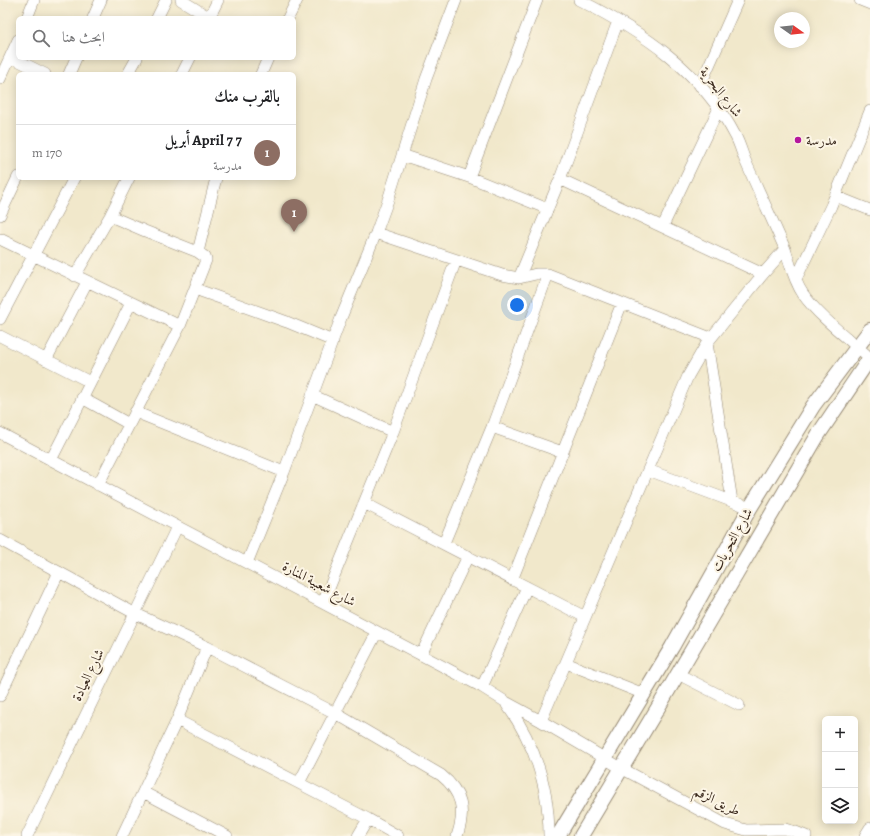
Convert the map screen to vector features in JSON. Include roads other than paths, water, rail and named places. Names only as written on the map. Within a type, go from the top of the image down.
[{"type":"main road","name":"شارع التحريات","points":[[558,836],[672,647],[750,508],[813,406],[870,330]]},
{"type":"main road","name":"شارع التحريات","points":[[581,836],[818,435],[870,358]]},
{"type":"street","points":[[28,16],[34,0]]},
{"type":"street","points":[[94,16],[101,0]]},
{"type":"street","points":[[158,16],[166,0]]},
{"type":"street","points":[[181,0],[207,16]]},
{"type":"street","points":[[211,16],[218,0]]},
{"type":"street","points":[[289,16],[298,0]]},
{"type":"street","points":[[247,563],[284,472],[312,395],[376,233],[388,200],[426,79],[456,0]]},
{"type":"street","points":[[469,177],[537,0]]},
{"type":"street","points":[[700,86],[738,0]]},
{"type":"street","points":[[860,0],[870,4]]},
{"type":"street","name":"شارع البحرية","points":[[582,1],[635,30],[660,48],[700,86],[736,138],[803,293],[812,305],[870,358]]},
{"type":"street","points":[[519,278],[560,179],[618,21]]},
{"type":"street","points":[[0,80],[16,45]]},
{"type":"street","points":[[11,57],[16,60]]},
{"type":"street","points":[[17,60],[41,72]]},
{"type":"street","points":[[70,72],[75,60]]},
{"type":"street","points":[[129,72],[136,60]]},
{"type":"street","points":[[183,72],[189,60]]},
{"type":"street","points":[[262,72],[267,60]]},
{"type":"street","points":[[663,226],[718,110]]},
{"type":"street","points":[[796,279],[836,196],[870,111]]},
{"type":"street","points":[[402,155],[469,177],[548,209]]},
{"type":"street","points":[[560,179],[763,274]]},
{"type":"street","points":[[0,215],[17,180]]},
{"type":"street","points":[[1,313],[73,180]]},
{"type":"street","points":[[76,276],[110,216],[128,180]]},
{"type":"street","points":[[198,252],[216,180]]},
{"type":"street","points":[[836,196],[870,210]]},
{"type":"street","points":[[98,485],[180,326],[206,260],[205,257],[198,252],[110,216]]},
{"type":"street","points":[[376,233],[502,275],[519,278],[536,274],[548,274],[622,303],[709,341]]},
{"type":"street","points":[[0,239],[180,326]]},
{"type":"street","points":[[541,721],[688,376],[709,341],[785,249]]},
{"type":"street","points":[[323,603],[393,432],[456,260]]},
{"type":"street","points":[[444,544],[492,427],[548,274]]},
{"type":"street","points":[[46,360],[87,282]]},
{"type":"street","points":[[195,289],[286,322],[333,341]]},
{"type":"street","points":[[51,460],[131,303]]},
{"type":"street","points":[[512,580],[622,303]]},
{"type":"street","points":[[0,336],[90,382]]},
{"type":"street","points":[[709,341],[732,501]]},
{"type":"street","points":[[312,395],[393,432]]},
{"type":"street","points":[[82,398],[129,424]]},
{"type":"street","points":[[135,412],[284,472]]},
{"type":"street","points":[[492,427],[562,452]]},
{"type":"street","name":"شارع شعبية المنارة","points":[[0,433],[482,687],[621,768]]},
{"type":"street","points":[[648,470],[750,508]]},
{"type":"street","points":[[364,503],[585,618]]},
{"type":"street","name":"شارع العيادة","points":[[27,836],[177,527]]},
{"type":"street","points":[[0,540],[134,613],[207,647],[335,713],[441,775],[454,787],[461,802],[462,817],[458,836]]},
{"type":"street","points":[[421,655],[468,556]]},
{"type":"street","points":[[0,696],[59,572]]},
{"type":"street","points":[[482,687],[527,587]]},
{"type":"street","points":[[298,783],[377,632]]},
{"type":"street","points":[[122,836],[177,720],[207,647]]},
{"type":"street","points":[[566,663],[644,694]]},
{"type":"street","points":[[678,674],[739,705]]},
{"type":"street","points":[[506,702],[525,732],[539,765],[547,800],[549,836]]},
{"type":"street","points":[[177,720],[368,818],[398,836]]},
{"type":"street","name":"طريق الزقم","points":[[621,768],[725,824],[746,833],[785,829],[806,836]]},
{"type":"street","points":[[143,792],[213,833],[227,836]]},
{"type":"street","points":[[358,836],[368,818]]},
{"type":"street","points":[[865,836],[870,828]]},
{"type":"place","name":"مدرسة","points":[[798,140]]},
{"type":"place","name":"7 April 7 أبريل","points":[[294,232]]}]
